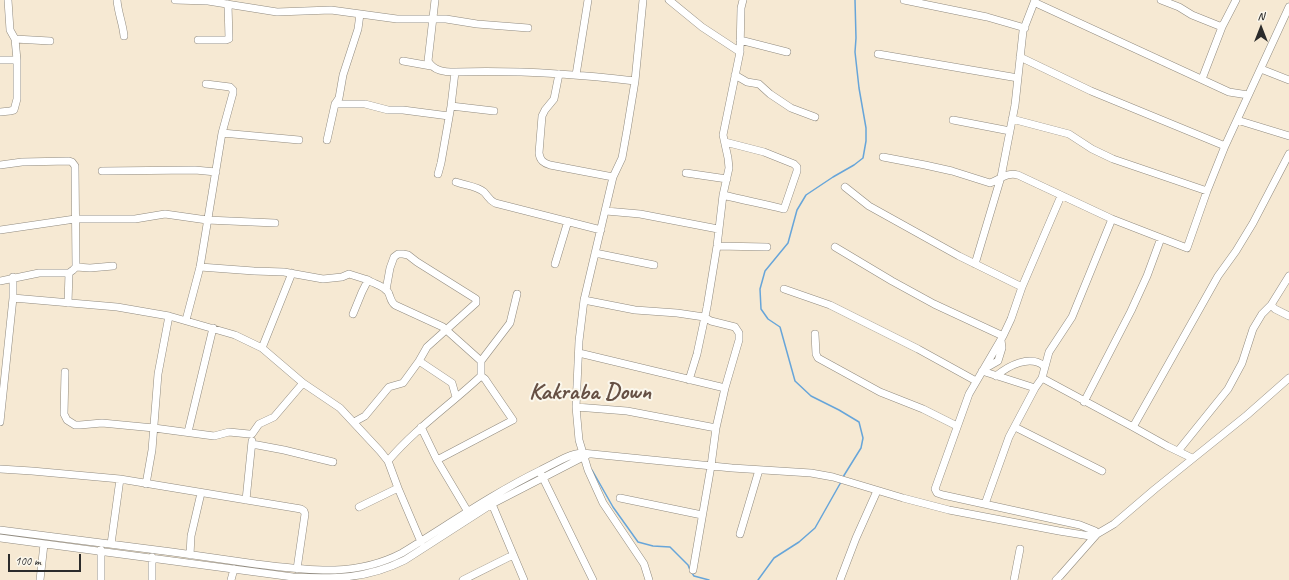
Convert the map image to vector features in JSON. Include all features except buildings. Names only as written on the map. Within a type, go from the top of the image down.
[{"type":"street","points":[[0,112],[14,110],[17,85],[15,39],[10,30],[8,0]]},
{"type":"street","points":[[117,0],[124,36]]},
{"type":"street","points":[[175,0],[208,1],[277,12],[331,10],[397,19],[446,19],[477,24],[528,28]]},
{"type":"street","points":[[431,66],[428,61],[428,50],[435,0]]},
{"type":"street","points":[[576,75],[588,0]]},
{"type":"street","points":[[643,0],[635,81],[622,158],[613,177],[584,300],[579,341],[576,407],[579,440],[585,455],[590,476],[603,502],[644,564],[649,580]]},
{"type":"street","points":[[669,0],[702,27],[740,52]]},
{"type":"street","points":[[689,380],[697,354],[704,317],[723,195],[727,179],[728,158],[723,135],[740,52],[741,8],[743,0]]},
{"type":"street","points":[[904,0],[987,17],[1025,28]]},
{"type":"street","points":[[975,264],[1002,177],[1025,28],[1035,0],[1036,2],[1229,92],[1248,95]]},
{"type":"street","points":[[1161,0],[1181,3],[1192,15],[1222,27]]},
{"type":"street","points":[[1202,79],[1222,27],[1236,0]]},
{"type":"street","points":[[198,40],[229,39],[228,4]]},
{"type":"street","points":[[883,157],[925,164],[990,183],[1012,173],[1112,219],[1187,248],[1207,191],[1236,120],[1289,7]]},
{"type":"street","points":[[327,140],[335,104],[339,98],[342,76],[358,29],[360,14]]},
{"type":"street","points":[[15,39],[50,41]]},
{"type":"street","points":[[740,40],[787,52]]},
{"type":"street","points":[[878,54],[1018,78]]},
{"type":"street","points":[[1020,57],[1091,91],[1225,146]]},
{"type":"street","points":[[0,60],[17,60]]},
{"type":"street","points":[[403,61],[431,66],[443,72],[559,74],[635,81]]},
{"type":"street","points":[[1260,69],[1289,80]]},
{"type":"street","points":[[438,174],[451,106],[455,72]]},
{"type":"street","points":[[559,74],[554,99],[542,116],[539,153],[540,159],[542,162],[550,165],[613,177]]},
{"type":"street","points":[[735,75],[747,82],[759,84],[770,94],[791,108],[815,117]]},
{"type":"street","points":[[186,320],[200,267],[222,133],[233,90],[230,87],[206,84]]},
{"type":"street","points":[[335,104],[365,104],[388,110],[449,116]]},
{"type":"street","points":[[451,106],[494,111]]},
{"type":"street","points":[[1012,119],[1069,134],[1092,149],[1113,159],[1207,191]]},
{"type":"street","points":[[953,120],[1010,131]]},
{"type":"street","points":[[1236,120],[1289,136]]},
{"type":"street","points":[[222,133],[299,140]]},
{"type":"street","points":[[723,195],[760,202],[784,209],[797,171],[797,167],[764,152],[725,142]]},
{"type":"street","points":[[1133,427],[1218,276],[1236,251],[1253,223],[1289,154]]},
{"type":"street","points":[[0,165],[22,162],[69,161],[75,166],[76,267],[70,273],[39,273],[13,277],[0,281]]},
{"type":"street","points":[[102,171],[195,170],[216,172]]},
{"type":"street","points":[[686,172],[727,179]]},
{"type":"street","points":[[456,182],[484,192],[491,201],[495,203],[601,230]]},
{"type":"street","points":[[845,187],[869,206],[975,264],[1022,287]]},
{"type":"street","points":[[1061,196],[1022,287],[1011,319],[1002,338],[969,394],[935,489],[937,493],[943,495],[1080,525],[1095,531],[1097,534]]},
{"type":"street","points":[[606,211],[640,214],[718,229]]},
{"type":"street","points":[[0,230],[75,219],[136,219],[165,214],[208,220],[276,223]]},
{"type":"street","points":[[984,504],[1010,437],[1034,388],[1042,378],[1049,352],[1072,317],[1112,219]]},
{"type":"street","points":[[555,264],[568,221]]},
{"type":"street","points":[[1084,402],[1131,311],[1161,238]]},
{"type":"street","points":[[716,246],[766,247]]},
{"type":"street","points":[[835,247],[934,304],[1002,338]]},
{"type":"street","points":[[354,422],[365,416],[389,387],[403,383],[428,347],[476,303],[476,299],[408,255],[403,254],[398,254],[394,257],[390,268],[386,290]]},
{"type":"street","points":[[595,254],[654,266]]},
{"type":"street","points":[[76,267],[90,268],[113,266]]},
{"type":"street","points":[[200,267],[292,273],[323,279],[342,277],[349,274],[368,280],[386,290],[389,294],[391,302],[395,306],[446,329],[481,361]]},
{"type":"street","points":[[68,303],[70,273]]},
{"type":"street","points":[[262,348],[292,273]]},
{"type":"street","points":[[1178,451],[1228,389],[1242,363],[1253,329],[1262,314],[1271,305],[1289,276]]},
{"type":"street","points":[[0,422],[3,372],[13,298],[13,277]]},
{"type":"street","points":[[353,314],[368,280]]},
{"type":"street","points":[[784,289],[830,305],[918,349],[976,381]]},
{"type":"street","points":[[437,460],[512,420],[485,379],[481,376],[481,361],[510,323],[517,294]]},
{"type":"street","points":[[13,298],[117,307],[169,316],[235,335],[262,348],[302,383],[340,408],[388,461],[421,542]]},
{"type":"street","points":[[584,300],[635,310],[668,312],[704,317],[711,321],[735,327],[739,333],[739,340],[725,388],[716,428],[693,570]]},
{"type":"street","points":[[1271,305],[1275,309],[1289,316]]},
{"type":"street","points":[[146,484],[152,450],[158,374],[169,316]]},
{"type":"street","points":[[188,432],[213,328]]},
{"type":"street","points":[[815,334],[816,354],[818,358],[880,392],[923,409],[957,426]]},
{"type":"street","points":[[579,354],[725,388]]},
{"type":"street","points":[[419,361],[452,383],[456,397]]},
{"type":"street","points":[[996,376],[1007,367],[1025,362],[1037,361],[1044,366]]},
{"type":"street","points":[[983,370],[996,376],[1034,388]]},
{"type":"street","points":[[65,372],[63,404],[64,414],[67,420],[71,423],[80,425],[102,423],[214,436],[228,432],[252,434]]},
{"type":"street","points":[[388,461],[421,427],[481,376]]},
{"type":"street","points":[[1042,378],[1084,402],[1192,458]]},
{"type":"street","points":[[0,538],[101,550],[293,577],[359,576],[391,567],[424,548],[568,457],[585,455],[811,473],[833,477],[877,491],[949,510],[1090,536],[1097,534],[1114,524],[1192,458],[1247,415],[1289,378]]},
{"type":"street","points":[[246,500],[252,434],[259,424],[274,417],[302,383]]},
{"type":"street","points":[[576,407],[627,411],[716,428]]},
{"type":"street","points":[[421,427],[437,460],[468,512]]},
{"type":"street","points":[[1015,427],[1102,471]]},
{"type":"street","points":[[252,444],[333,462]]},
{"type":"street","points":[[0,469],[120,480],[301,509],[305,514],[297,569]]},
{"type":"street","points":[[740,534],[759,470]]},
{"type":"street","points":[[0,530],[297,569],[319,576],[373,565],[389,560],[421,542],[501,491],[541,474]]},
{"type":"street","points":[[541,474],[593,580]]},
{"type":"street","points":[[111,544],[120,480]]},
{"type":"street","points":[[360,507],[398,488]]},
{"type":"street","points":[[840,580],[856,538],[877,491]]},
{"type":"street","points":[[190,555],[191,536],[201,493]]},
{"type":"street","points":[[620,498],[702,515]]},
{"type":"street","points":[[492,504],[512,555],[524,580]]},
{"type":"street","points":[[1056,580],[1097,534]]},
{"type":"street","points":[[40,580],[44,544]]},
{"type":"street","points":[[1014,580],[1020,549]]},
{"type":"street","points":[[101,550],[101,580]]},
{"type":"street","points":[[463,580],[512,555]]},
{"type":"street","points":[[152,557],[152,580]]},
{"type":"street","points":[[231,580],[234,569]]},
{"type":"waterway","points":[[843,477],[861,448],[863,438],[859,422],[811,396],[795,381],[780,327],[768,319],[761,309],[760,289],[765,271],[788,243],[797,210],[806,195],[863,158],[866,141],[866,128],[855,52],[855,0]]},
{"type":"waterway","points":[[592,470],[613,507],[638,542],[653,546],[670,547],[688,565],[690,570]]},
{"type":"waterway","points":[[758,580],[774,558],[799,542],[815,528],[841,482]]},
{"type":"waterway","points":[[692,573],[694,576],[709,580]]},
{"type":"district","name":"Kakraba Down","points":[[590,393]]}]
